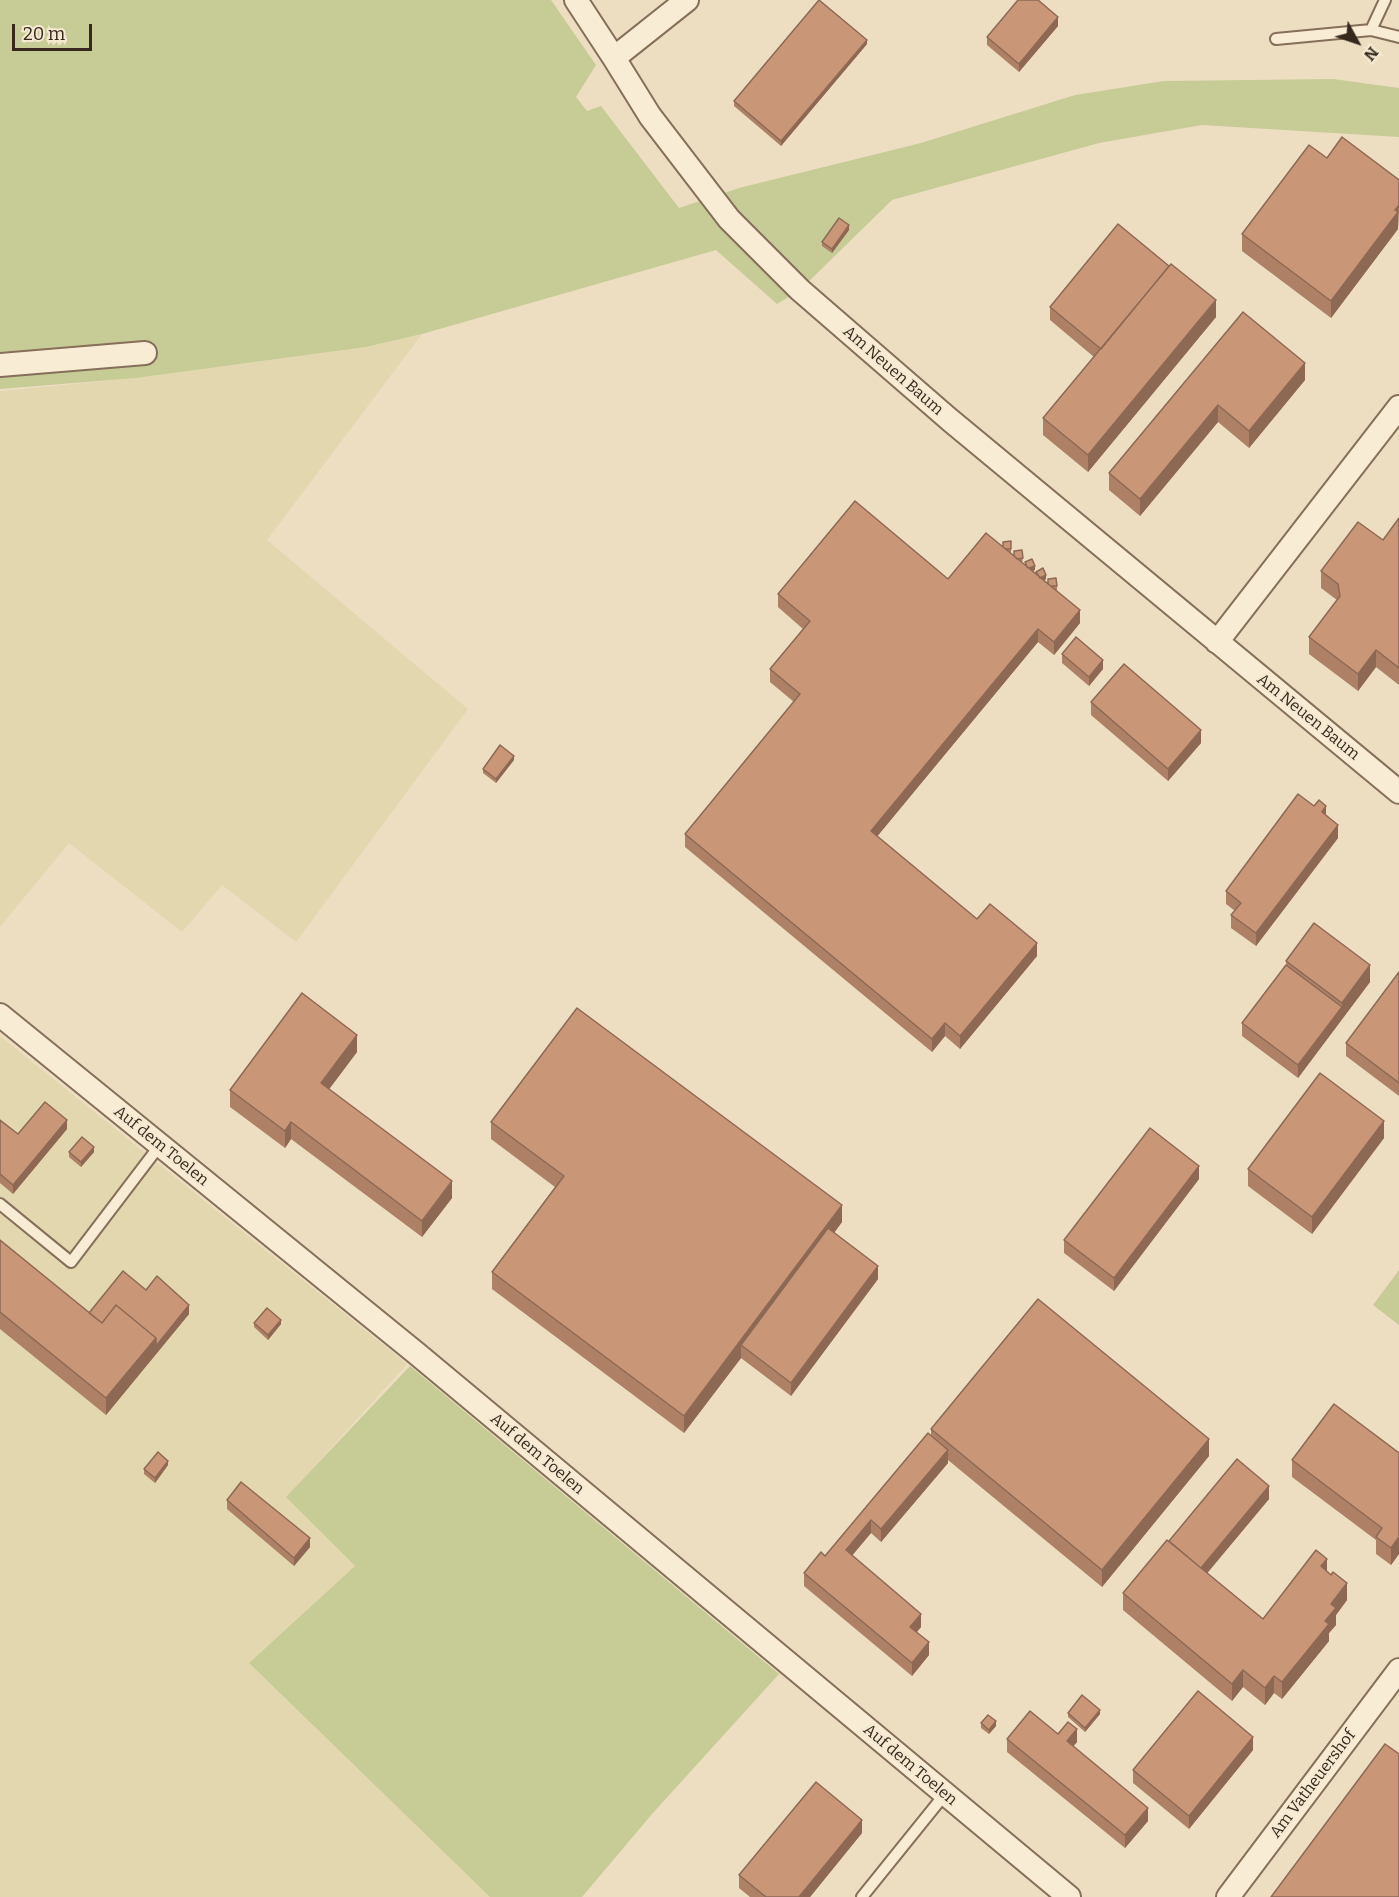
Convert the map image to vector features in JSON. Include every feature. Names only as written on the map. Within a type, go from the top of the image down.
[{"type":"street","name":"Am Neuen Baum","points":[[576,0],[650,116],[729,219],[800,290],[950,420],[1399,792]]},
{"type":"street","points":[[615,58],[687,0]]},
{"type":"street","points":[[0,365],[145,353]]},
{"type":"street","points":[[1217,642],[1399,407]]},
{"type":"street","name":"Auf dem Toelen","points":[[0,1015],[416,1353],[1069,1897]]},
{"type":"street","name":"Am Vatheuershof","points":[[1228,1897],[1399,1670]]},
{"type":"lane","points":[[1371,30],[1385,0]]},
{"type":"lane","points":[[1276,39],[1371,30],[1399,37]]},
{"type":"lane","points":[[0,1204],[71,1262],[160,1145]]},
{"type":"lane","points":[[862,1897],[906,1838],[945,1794]]},
{"type":"shaded area","points":[[422,334],[267,540],[468,709],[296,942],[222,885],[182,932],[69,843],[0,927],[0,391],[136,378],[366,347]]},
{"type":"shaded area","points":[[0,1036],[407,1364],[287,1497],[355,1566],[249,1663],[490,1897],[0,1897]]},
{"type":"green space","points":[[0,0],[551,0],[596,65],[576,97],[587,111],[601,106],[679,208],[739,188],[921,143],[1075,95],[1164,81],[1333,79],[1399,88],[1399,137],[1202,125],[1099,143],[892,200],[800,290],[777,304],[716,250],[422,334],[366,347],[136,378],[0,389]]},
{"type":"green space","points":[[1399,1270],[1399,1325],[1373,1305]]},
{"type":"green space","points":[[410,1366],[779,1674],[652,1814],[582,1897],[490,1897],[249,1663],[355,1566],[286,1497]]},
{"type":"building","points":[[819,0],[867,40],[781,141],[734,101]]},
{"type":"building","points":[[1018,0],[1038,0],[1058,17],[1019,64],[987,37]]},
{"type":"building","points":[[1342,137],[1399,180],[1399,205],[1395,210],[1398,212],[1331,301],[1242,234],[1309,145],[1327,158]]},
{"type":"building","points":[[839,218],[849,225],[832,249],[822,242]]},
{"type":"building","points":[[1118,224],[1169,266],[1101,349],[1050,307]]},
{"type":"building","points":[[1171,264],[1216,300],[1088,455],[1043,418]]},
{"type":"building","points":[[1243,312],[1305,363],[1249,431],[1218,405],[1140,499],[1109,473]]},
{"type":"building","points":[[855,501],[948,579],[986,533],[1080,610],[1054,642],[1038,629],[871,831],[977,919],[990,904],[1037,943],[960,1036],[945,1023],[932,1039],[685,834],[800,694],[770,669],[810,621],[778,594]]},
{"type":"building","points":[[1399,518],[1399,668],[1376,650],[1358,674],[1309,637],[1340,596],[1338,584],[1321,571],[1358,522],[1383,540]]},
{"type":"building","points":[[1011,541],[1011,549],[1003,547],[1003,542]]},
{"type":"building","points":[[1022,550],[1023,558],[1017,559],[1014,551]]},
{"type":"building","points":[[1032,559],[1035,566],[1029,568],[1025,562]]},
{"type":"building","points":[[1043,568],[1046,575],[1040,578],[1036,572]]},
{"type":"building","points":[[1056,578],[1057,586],[1048,584],[1048,579]]},
{"type":"building","points":[[1076,637],[1103,660],[1089,677],[1062,654]]},
{"type":"building","points":[[1124,664],[1201,730],[1168,769],[1091,702]]},
{"type":"building","points":[[500,745],[514,756],[496,779],[483,769]]},
{"type":"building","points":[[1298,794],[1314,806],[1319,800],[1326,806],[1322,812],[1338,825],[1256,933],[1231,915],[1241,903],[1226,891]]},
{"type":"building","points":[[1314,923],[1370,965],[1342,1003],[1286,961]]},
{"type":"building","points":[[1286,965],[1342,1007],[1298,1065],[1242,1023]]},
{"type":"building","points":[[1399,972],[1399,1083],[1346,1043]]},
{"type":"building","points":[[302,993],[357,1035],[321,1083],[452,1181],[422,1221],[291,1122],[285,1131],[230,1090]]},
{"type":"building","points":[[577,1008],[842,1205],[684,1416],[492,1272],[564,1176],[491,1122]]},
{"type":"building","points":[[1320,1073],[1384,1121],[1312,1217],[1248,1169]]},
{"type":"building","points":[[45,1102],[67,1120],[13,1185],[0,1174],[0,1120],[18,1134]]},
{"type":"building","points":[[1150,1128],[1199,1166],[1114,1278],[1064,1240]]},
{"type":"building","points":[[82,1137],[94,1147],[81,1162],[69,1152]]},
{"type":"building","points":[[828,1228],[878,1266],[791,1383],[741,1345]]},
{"type":"building","points":[[0,1240],[102,1323],[116,1305],[156,1338],[106,1398],[0,1312]]},
{"type":"building","points":[[123,1271],[146,1290],[157,1276],[189,1305],[156,1346],[156,1338],[116,1305],[102,1323],[89,1313]]},
{"type":"building","points":[[1038,1299],[1209,1439],[1102,1570],[931,1429]]},
{"type":"building","points":[[267,1308],[281,1320],[268,1335],[254,1323]]},
{"type":"building","points":[[1334,1404],[1399,1453],[1399,1537],[1391,1548],[1376,1537],[1382,1528],[1292,1460]]},
{"type":"building","points":[[928,1433],[948,1450],[881,1529],[871,1520],[846,1550],[921,1614],[910,1627],[929,1642],[912,1663],[804,1573],[821,1552],[825,1556]]},
{"type":"building","points":[[158,1452],[168,1461],[155,1478],[144,1469]]},
{"type":"building","points":[[1237,1459],[1269,1486],[1201,1568],[1169,1541]]},
{"type":"building","points":[[241,1482],[310,1538],[294,1558],[227,1500]]},
{"type":"building","points":[[1167,1540],[1263,1619],[1316,1550],[1327,1559],[1321,1566],[1331,1575],[1333,1572],[1347,1583],[1331,1604],[1336,1608],[1325,1621],[1329,1624],[1282,1682],[1274,1676],[1265,1688],[1243,1670],[1232,1684],[1123,1593]]},
{"type":"building","points":[[1198,1691],[1253,1737],[1189,1816],[1133,1770]]},
{"type":"building","points":[[1082,1695],[1100,1710],[1085,1728],[1068,1713]]},
{"type":"building","points":[[1030,1711],[1058,1734],[1068,1722],[1077,1729],[1067,1741],[1148,1808],[1125,1835],[1007,1739]]},
{"type":"building","points":[[988,1715],[996,1721],[989,1730],[981,1723]]},
{"type":"building","points":[[1385,1744],[1399,1754],[1399,1897],[1271,1897]]},
{"type":"building","points":[[816,1782],[862,1820],[799,1897],[766,1897],[739,1875]]}]
